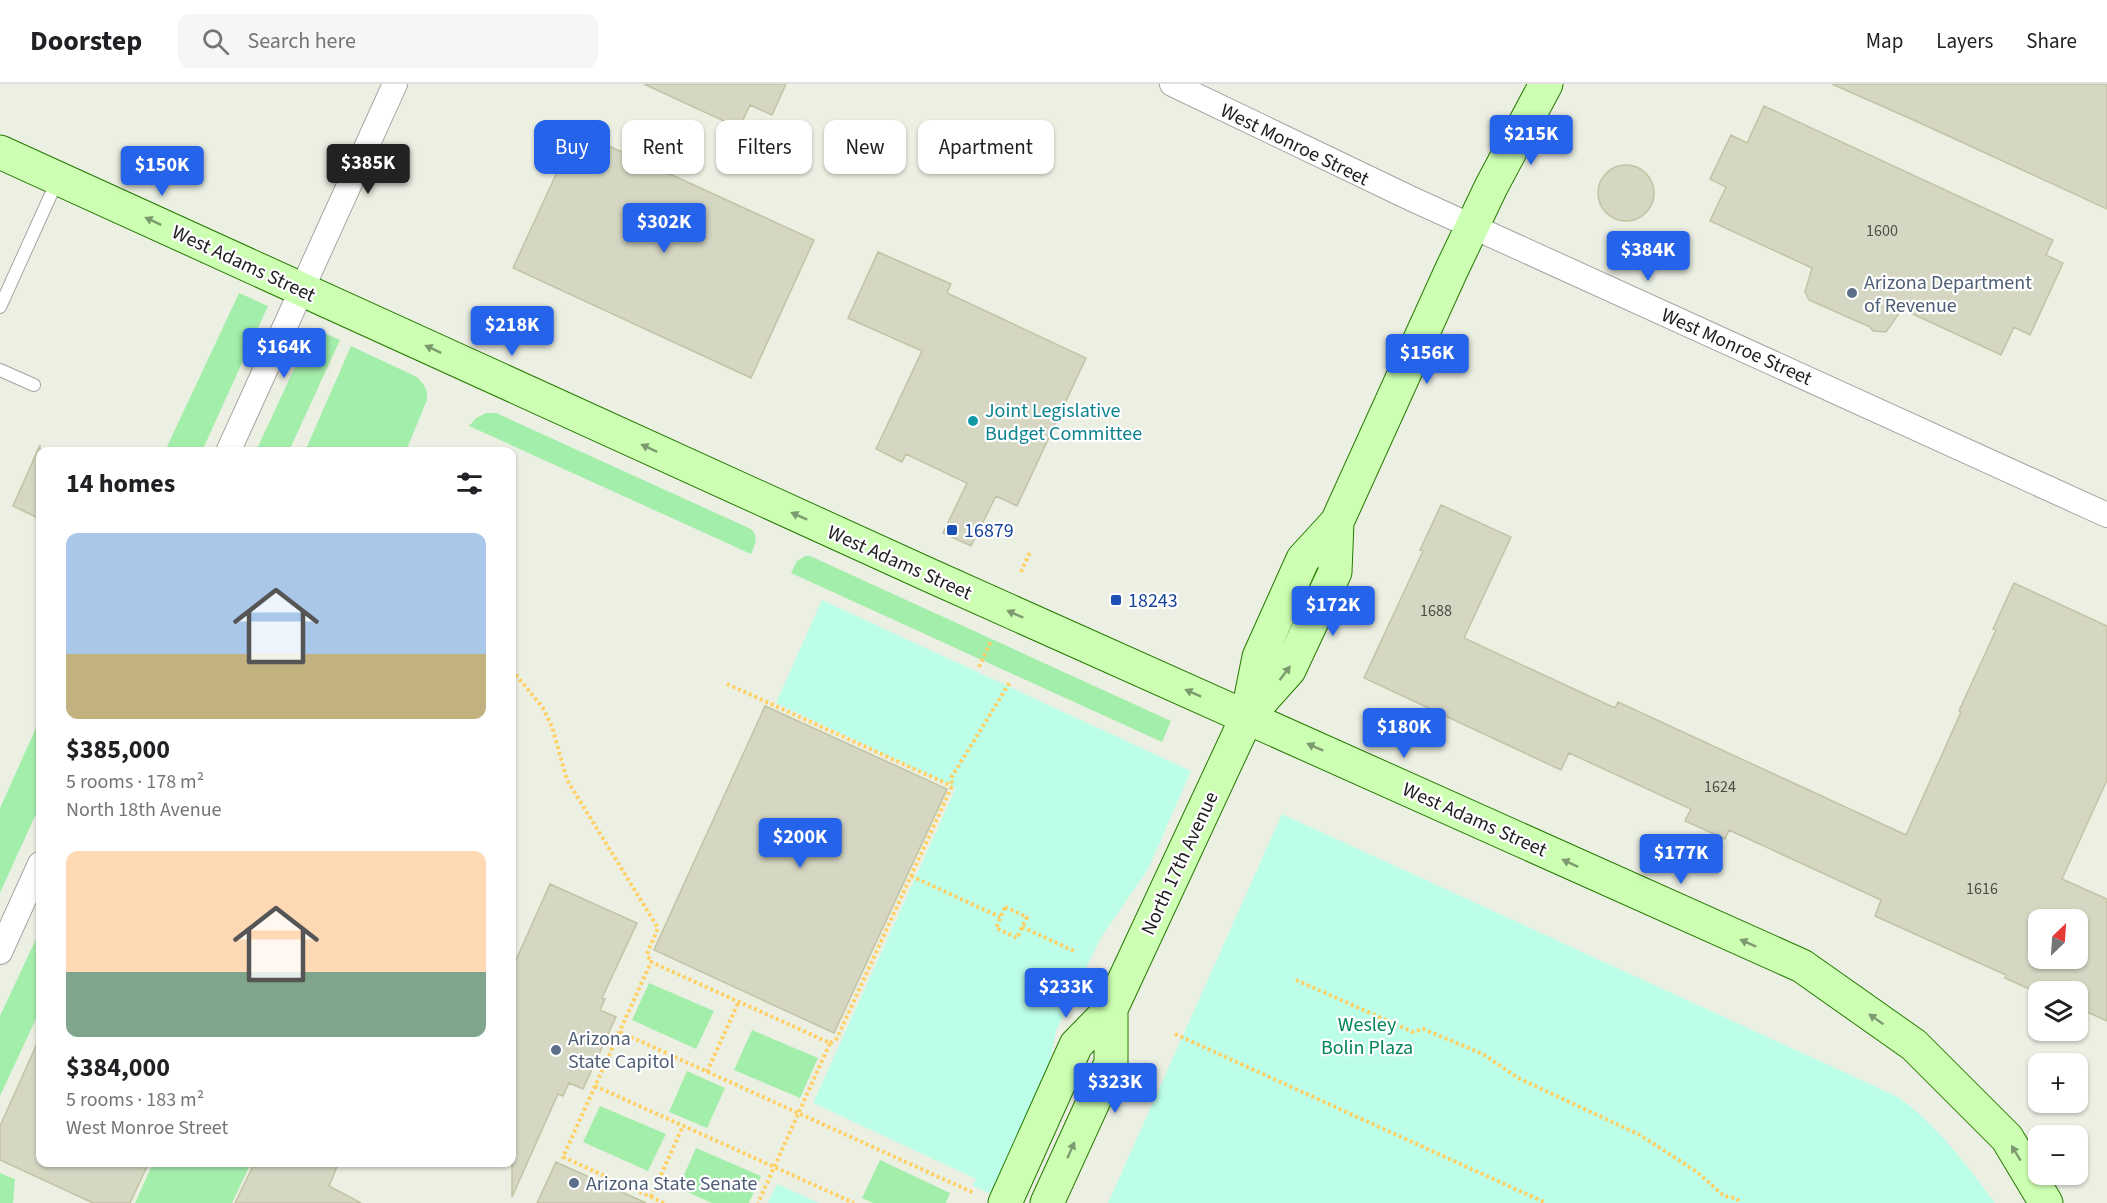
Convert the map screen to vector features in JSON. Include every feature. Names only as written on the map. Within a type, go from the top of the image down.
[{"type":"main road","name":"North 17th Avenue","points":[[1110,1010],[1247,717],[1289,670],[1335,572],[1337,522],[1472,227],[1546,84]]},
{"type":"main road","name":"West Adams Street","points":[[0,152],[919,570],[1802,966],[1914,1045],[2007,1138],[2046,1203]]},
{"type":"main road","points":[[993,1199],[1076,1045],[1110,1010]]},
{"type":"main road","points":[[1047,1203],[1111,1063],[1110,1010]]},
{"type":"street","points":[[230,447],[395,84]]},
{"type":"street","name":"West Monroe Street","points":[[1172,84],[1472,227],[2107,515]]},
{"type":"street","points":[[0,952],[36,873]]},
{"type":"lane","points":[[0,307],[59,178]]},
{"type":"lane","points":[[0,370],[34,385]]},
{"type":"path","points":[[1021,572],[1030,552]]},
{"type":"path","points":[[979,667],[991,641]]},
{"type":"path","points":[[516,675],[543,708],[552,727],[567,780],[658,928],[647,954],[651,962],[830,1043]]},
{"type":"path","points":[[758,1203],[830,1043],[837,1038],[952,786],[951,778],[1010,682]]},
{"type":"path","points":[[727,684],[952,786]]},
{"type":"path","points":[[911,876],[1000,917]]},
{"type":"path","points":[[1005,907],[1027,917],[1022,927],[1017,938],[996,928],[1005,907]]},
{"type":"path","points":[[1022,927],[1074,951]]},
{"type":"path","points":[[651,962],[563,1157],[664,1203]]},
{"type":"path","points":[[1296,980],[1413,1032],[1423,1029],[1484,1054],[1518,1078],[1640,1136],[1697,1172],[1724,1196],[1736,1198],[1741,1203]]},
{"type":"path","points":[[707,1072],[739,1001]]},
{"type":"path","points":[[620,1032],[993,1199]]},
{"type":"path","points":[[1174,1034],[1546,1203]]},
{"type":"path","points":[[595,1086],[854,1203]]},
{"type":"path","points":[[651,1197],[683,1126]]},
{"type":"green space","points":[[239,293],[268,306],[204,447],[167,447]]},
{"type":"green space","points":[[313,328],[340,340],[291,447],[258,447]]},
{"type":"green space","points":[[351,346],[417,377],[425,388],[427,400],[408,447],[307,447]]},
{"type":"green space","points":[[486,413],[496,413],[751,529],[756,538],[751,554],[469,426],[476,418]]},
{"type":"green space","points":[[810,556],[1171,721],[1162,742],[791,573],[797,561]]},
{"type":"green space","points":[[822,600],[1191,771],[1148,869],[1100,939],[1056,1031],[1043,1098],[998,1197],[973,1186],[976,1179],[813,1103],[956,788],[776,703]]},
{"type":"green space","points":[[36,728],[36,814],[0,893],[0,808]]},
{"type":"green space","name":"Wesley Bolin Plaza","points":[[1282,814],[1898,1097],[1939,1133],[1995,1203],[1108,1203]]},
{"type":"green space","points":[[36,939],[36,1019],[0,1096],[0,1016]]},
{"type":"green space","points":[[649,983],[714,1011],[696,1049],[632,1020]]},
{"type":"green space","points":[[752,1030],[818,1058],[800,1098],[734,1070]]},
{"type":"green space","points":[[687,1071],[725,1088],[707,1128],[669,1112]]},
{"type":"green space","points":[[600,1106],[666,1134],[648,1171],[583,1142]]},
{"type":"green space","points":[[696,1148],[761,1176],[749,1203],[712,1203],[678,1188]]},
{"type":"green space","points":[[880,1160],[950,1193],[946,1203],[873,1203],[862,1198]]},
{"type":"green space","points":[[151,1167],[249,1167],[232,1203],[135,1203]]},
{"type":"green space","points":[[0,1173],[15,1179],[13,1203],[0,1203]]},
{"type":"green space","points":[[777,1184],[819,1203],[768,1203]]},
{"type":"building","points":[[644,84],[786,84],[772,115],[750,105],[743,120],[722,120]]},
{"type":"building","points":[[1832,84],[2107,84],[2107,209],[1918,122]]},
{"type":"building","points":[[1764,106],[2053,240],[2046,255],[2063,263],[2030,335],[2014,327],[2001,355],[1902,309],[1886,332],[1873,331],[1870,327],[1809,300],[1805,292],[1812,268],[1710,221],[1726,187],[1710,179],[1731,135],[1747,143]]},
{"type":"building","points":[[610,147],[622,152],[622,174],[670,174],[814,240],[751,378],[513,268],[556,174],[610,174]]},
{"type":"building","points":[[1626,165],[1637,167],[1646,173],[1652,182],[1654,193],[1652,204],[1646,213],[1637,219],[1626,221],[1615,219],[1606,213],[1600,204],[1598,193],[1600,182],[1606,173],[1615,167]]},
{"type":"building","name":"Joint Legislative Budget Committee","points":[[878,252],[951,284],[947,293],[1086,358],[1017,506],[996,496],[971,546],[943,533],[967,483],[906,454],[902,462],[876,449],[922,351],[848,318]]},
{"type":"building","points":[[36,454],[36,517],[13,506]]},
{"type":"building","points":[[1441,505],[1511,537],[1464,638],[1615,708],[1618,702],[1906,835],[1961,712],[1959,711],[1996,630],[1993,629],[2014,583],[2107,626],[2107,780],[2062,879],[2107,899],[2107,1021],[2088,1012],[2088,981],[2028,981],[2028,988],[2005,978],[2006,975],[1875,916],[1881,900],[1729,830],[1725,839],[1685,821],[1691,809],[1569,753],[1561,770],[1364,678],[1423,551],[1420,550]]},
{"type":"building","points":[[765,706],[947,789],[834,1033],[654,950]]},
{"type":"building","name":"Arizona State Capitol","points":[[550,884],[637,923],[602,998],[605,999],[600,1010],[616,1017],[583,1089],[569,1083],[563,1096],[558,1094],[512,1197],[512,1167],[516,1167],[516,960]]},
{"type":"building","points":[[36,1046],[36,1167],[147,1167],[130,1203],[93,1203],[0,1160],[0,1126]]},
{"type":"building","name":"Arizona State Senate","points":[[556,1162],[646,1203],[537,1203]]},
{"type":"building","points":[[253,1167],[337,1167],[329,1186],[361,1203],[235,1203]]},
{"type":"place","name":"Arizona Department of Revenue","points":[[1852,293]]},
{"type":"place","name":"Joint Legislative Budget Committee","points":[[973,421]]},
{"type":"place","name":"16879","points":[[952,530]]},
{"type":"place","name":"18243","points":[[1116,600]]},
{"type":"place","name":"Arizona State Capitol","points":[[556,1050]]},
{"type":"place","name":"Arizona State Senate","points":[[574,1183]]}]
